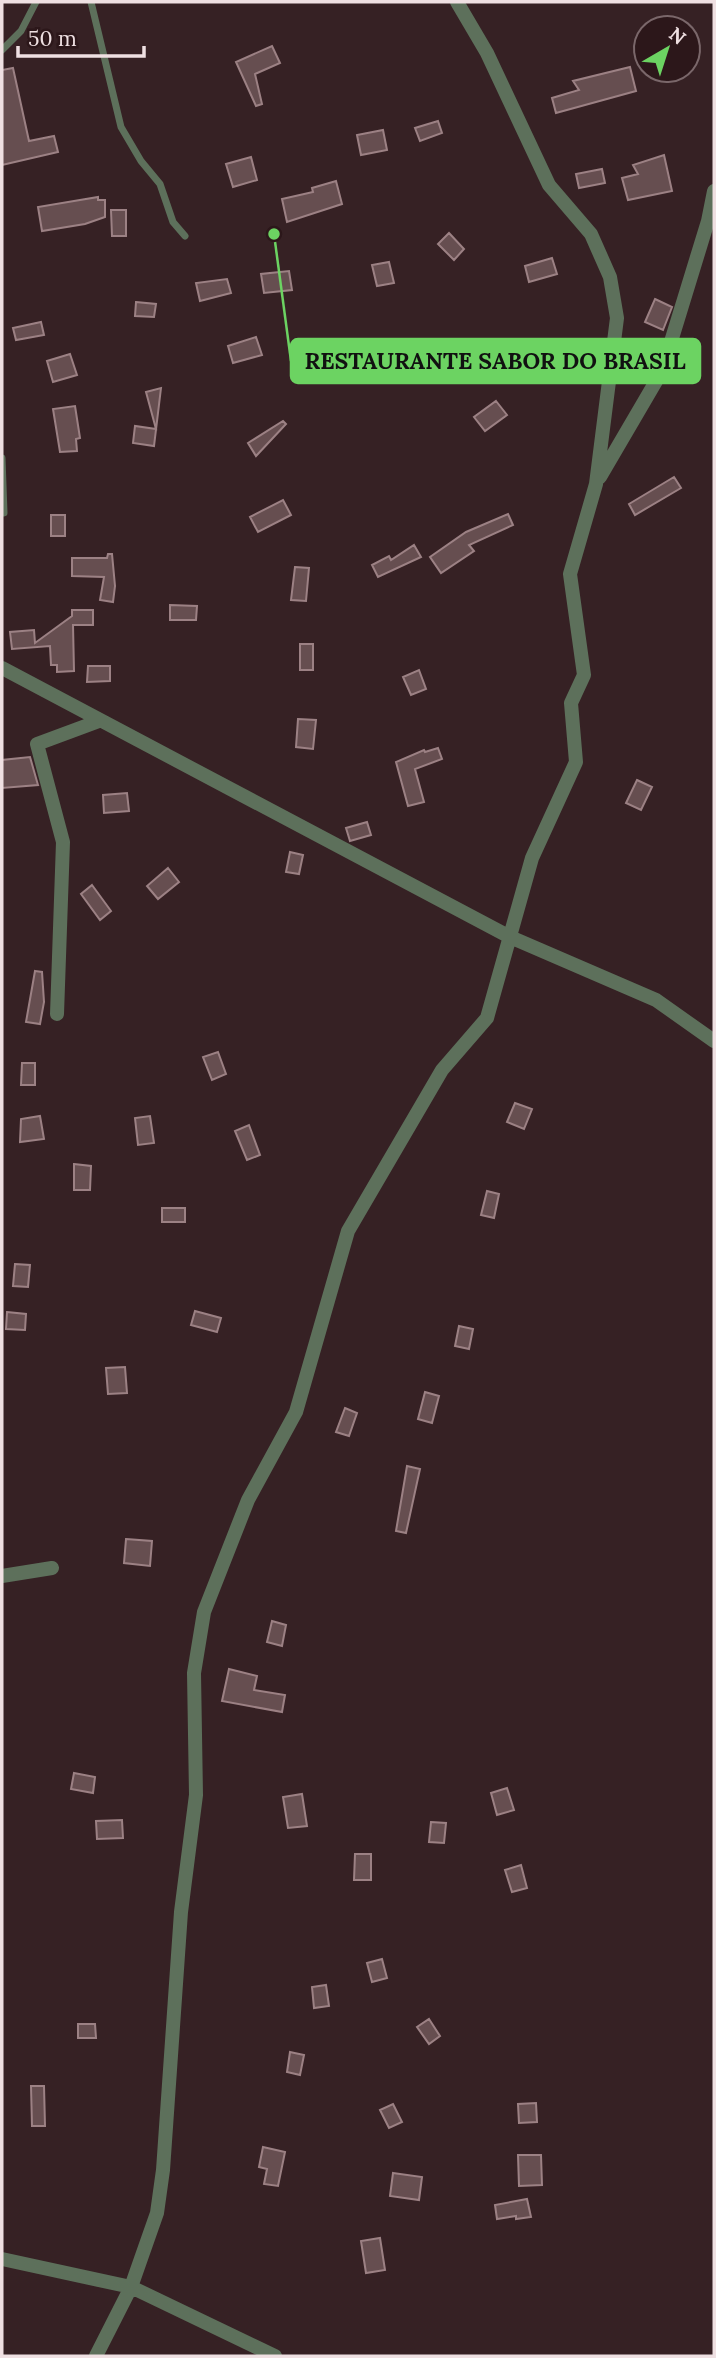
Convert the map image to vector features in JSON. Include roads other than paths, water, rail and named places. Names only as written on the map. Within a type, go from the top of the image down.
[{"type":"street","points":[[96,2356],[131,2287],[157,2213],[163,2170],[181,1913],[196,1794],[194,1673],[204,1612],[248,1500],[296,1412],[348,1231],[442,1070],[486,1018],[532,859],[576,762],[571,703],[584,675],[570,574],[596,484],[617,318],[610,276],[591,234],[549,185],[487,53],[457,2]]},
{"type":"street","points":[[596,484],[662,371],[708,221],[714,191]]},
{"type":"street","points":[[2,668],[510,937],[656,1000],[714,1041]]},
{"type":"street","points":[[57,1014],[63,842],[37,744],[99,720]]},
{"type":"street","points":[[2,1577],[52,1568]]},
{"type":"street","points":[[2,2259],[131,2287],[275,2356]]},
{"type":"lane","points":[[2,50],[22,31],[36,2]]},
{"type":"lane","points":[[91,2],[121,127],[141,161],[160,184],[173,222],[185,236]]},
{"type":"lane","points":[[2,458],[5,513]]},
{"type":"place","name":"RESTAURANTE SABOR DO BRASIL","points":[[274,234]]}]
